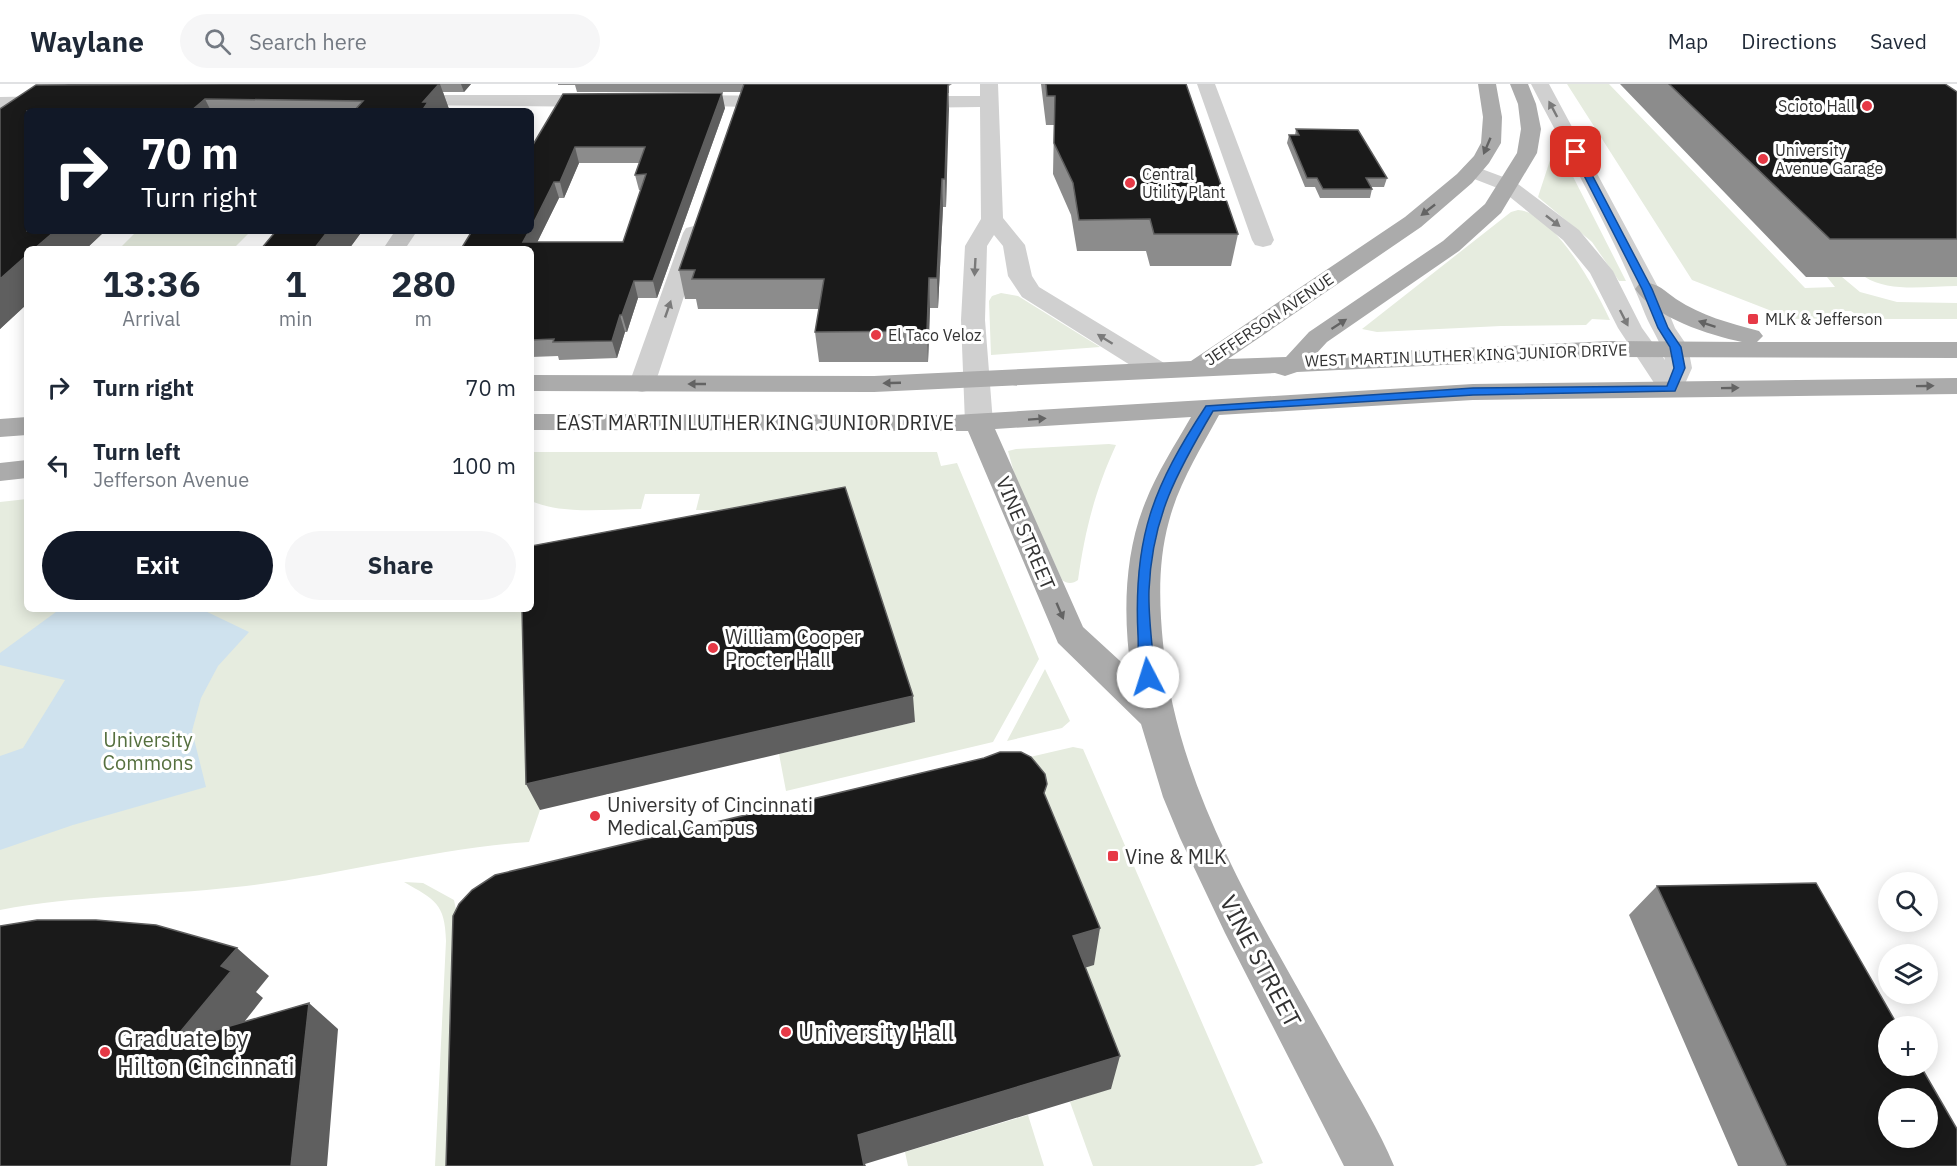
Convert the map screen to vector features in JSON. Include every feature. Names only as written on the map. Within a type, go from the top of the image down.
[{"type":"main road","name":"JEFFERSON AVENUE","points":[[1210,408],[1200,367],[1413,222],[1441,200],[1471,171],[1488,149],[1491,134],[1487,84]]},
{"type":"main road","points":[[1210,408],[1295,362],[1318,337],[1451,246],[1492,208],[1527,153],[1531,129],[1527,104],[1519,84]]},
{"type":"main road","points":[[1647,289],[1667,305],[1702,323],[1722,329],[1782,341],[1868,350]]},
{"type":"main road","name":"WEST MARTIN LUTHER KING JUNIOR DRIVE","points":[[975,380],[1295,362],[1642,348],[1957,350]]},
{"type":"main road","name":"EAST MARTIN LUTHER KING JUNIOR DRIVE","points":[[534,383],[874,384],[975,380]]},
{"type":"main road","name":"WEST MARTIN LUTHER KING JUNIOR DRIVE","points":[[979,423],[1473,392],[1957,386]]},
{"type":"main road","name":"VINE STREET","points":[[1210,408],[1173,470],[1157,507],[1148,541],[1143,591],[1144,638],[1155,715],[1172,773],[1208,859],[1370,1166]]},
{"type":"main road","name":"EAST MARTIN LUTHER KING JUNIOR DRIVE","points":[[534,422],[979,423]]},
{"type":"main road","name":"VINE STREET","points":[[979,423],[1070,634],[1155,715]]},
{"type":"main road","points":[[0,428],[24,426]]},
{"type":"main road","points":[[0,472],[24,469]]},
{"type":"street","points":[[4,106],[38,84]]},
{"type":"street","points":[[495,106],[511,84]]},
{"type":"street","points":[[1206,84],[1263,240]]},
{"type":"street","points":[[1540,84],[1647,289],[1663,328],[1675,347],[1679,368],[1671,389]]},
{"type":"street","points":[[889,102],[990,93],[992,219],[976,246],[973,320],[979,423]]},
{"type":"street","points":[[380,101],[495,106],[619,101]]},
{"type":"street","points":[[667,101],[799,102]]},
{"type":"street","points":[[4,106],[71,102]]},
{"type":"street","points":[[732,124],[739,102]]},
{"type":"street","points":[[1471,171],[1508,185],[1571,235],[1600,271],[1642,348],[1671,389]]},
{"type":"street","points":[[642,384],[703,209]]},
{"type":"street","points":[[992,219],[1014,245],[1020,276],[1030,292],[1155,369]]},
{"type":"green space","points":[[1567,84],[1609,84],[1805,288],[1835,287],[1827,277],[1842,277],[1860,292],[1897,302],[1957,303],[1957,319],[1862,319],[1851,311],[1839,311],[1847,318],[1792,319],[1692,280]]},
{"type":"green space","points":[[1557,147],[1626,281],[1619,281],[1592,242],[1538,197],[1554,148]]},
{"type":"green space","points":[[1518,210],[1531,214],[1559,238],[1584,273],[1610,320],[1592,319],[1586,325],[1501,326],[1377,332],[1362,329],[1511,212]]},
{"type":"green space","points":[[134,234],[248,234],[236,246],[122,246]]},
{"type":"green space","points":[[1865,277],[1957,277],[1957,286],[1897,287]]},
{"type":"green space","points":[[1001,293],[1018,296],[1100,347],[991,355],[989,301],[992,296]]},
{"type":"green space","points":[[1116,445],[1102,478],[1092,511],[1078,580],[1072,583],[1066,582],[1062,580],[1015,476],[1008,451]]},
{"type":"green space","points":[[534,452],[937,452],[941,466],[957,463],[1039,659],[993,742],[786,791],[779,754],[915,722],[843,512],[696,510],[700,494],[645,494],[641,509],[571,510],[534,502]]},
{"type":"green space","name":"University Commons","points":[[24,499],[24,612],[531,612],[540,810],[529,842],[455,851],[273,882],[206,890],[59,901],[0,910],[0,502]]},
{"type":"green space","points":[[1045,669],[1070,721],[1062,728],[1007,741]]},
{"type":"green space","points":[[1073,747],[1083,749],[1263,1163],[1254,1166],[1093,1166],[1070,1102],[1111,1088],[815,807]]},
{"type":"green space","points":[[404,882],[423,883],[454,900],[459,924],[450,1166],[435,1166],[445,928],[436,904],[424,893]]},
{"type":"green space","points":[[1028,1115],[1044,1166],[908,1166],[905,1152]]},
{"type":"water","points":[[56,612],[207,612],[249,632],[218,666],[201,698],[192,731],[206,787],[73,825],[0,850],[0,756],[23,748],[65,680],[0,665],[0,653]]},
{"type":"building","points":[[439,84],[423,102],[428,102],[424,108],[357,108],[363,101],[205,99],[194,108],[24,108],[24,234],[52,234],[38,246],[24,246],[24,258],[0,279],[0,109],[36,85]]},
{"type":"building","points":[[744,84],[948,84],[945,179],[942,179],[937,278],[929,278],[927,331],[815,332],[824,279],[692,279],[695,270],[679,270]]},
{"type":"building","name":"Central Utility Plant","points":[[1046,84],[1186,84],[1238,234],[1154,234],[1150,219],[1079,220],[1073,183],[1054,143],[1055,96],[1047,96]]},
{"type":"building","points":[[1669,84],[1945,84],[1957,92],[1957,239],[1830,239]]},
{"type":"building","points":[[722,93],[653,281],[634,281],[612,341],[553,342],[554,339],[534,340],[534,246],[463,246],[470,234],[527,234],[523,242],[623,242],[646,174],[635,175],[645,147],[575,147],[560,182],[554,182],[534,222],[534,143],[563,94]]},
{"type":"building","points":[[1296,129],[1358,130],[1387,178],[1366,178],[1372,189],[1323,189],[1317,178],[1307,178],[1289,135],[1299,135]]},
{"type":"building","points":[[274,234],[326,234],[316,246],[264,246]]},
{"type":"building","name":"William Cooper Procter Hall","points":[[845,487],[913,696],[526,784],[522,612],[534,612],[534,545]]},
{"type":"building","name":"University Hall","points":[[1000,752],[1021,752],[1031,757],[1045,774],[1047,784],[1044,793],[1100,928],[1073,936],[1120,1056],[858,1135],[864,1166],[446,1166],[453,916],[459,904],[472,890],[495,875],[984,758]]},
{"type":"building","points":[[1816,883],[1878,991],[1878,1004],[1885,1004],[1892,1016],[1878,1016],[1878,1076],[1926,1076],[1933,1088],[1878,1088],[1878,1148],[1938,1148],[1938,1096],[1957,1129],[1957,1166],[1787,1166],[1657,886]]},
{"type":"building","name":"Graduate by Hilton Cincinnati","points":[[37,920],[96,920],[156,925],[237,948],[221,966],[231,971],[171,1043],[309,1003],[291,1166],[0,1166],[0,926]]},
{"type":"place","name":"Scioto Hall","points":[[1867,106]]},
{"type":"place","name":"University Avenue Garage","points":[[1763,159]]},
{"type":"place","name":"Central Utility Plant","points":[[1130,183]]},
{"type":"place","name":"MLK & Jefferson","points":[[1753,319]]},
{"type":"place","name":"El Taco Veloz","points":[[876,335]]},
{"type":"place","name":"William Cooper Procter Hall","points":[[713,648]]},
{"type":"place","name":"University of Cincinnati Medical Campus","points":[[595,816]]},
{"type":"place","name":"Vine & MLK","points":[[1113,856]]},
{"type":"place","name":"University Hall","points":[[786,1032]]},
{"type":"place","name":"Graduate by Hilton Cincinnati","points":[[105,1052]]},
{"type":"route","points":[[1148,677],[1143,591],[1148,541],[1157,507],[1173,470],[1210,408],[1473,392],[1671,389],[1679,368],[1675,347],[1663,328],[1647,289],[1576,152]]}]
